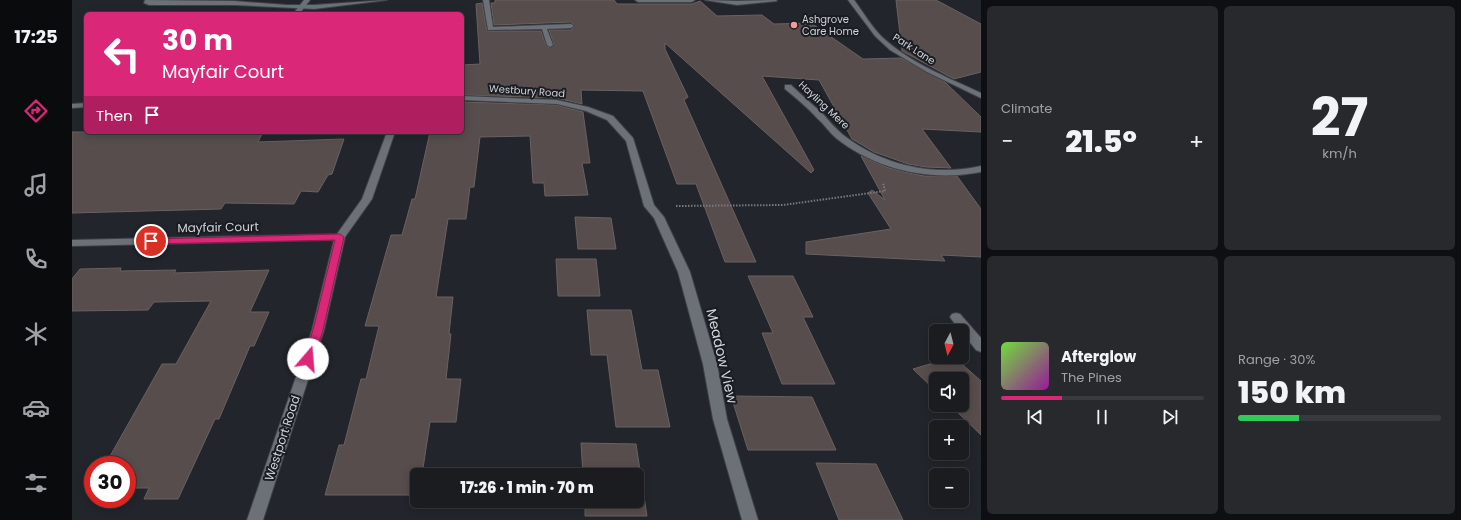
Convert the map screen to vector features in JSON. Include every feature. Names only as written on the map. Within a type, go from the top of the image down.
[{"type":"street","points":[[148,0],[146,2],[149,3],[234,3],[302,7],[384,0]]},
{"type":"street","points":[[298,12],[307,0]]},
{"type":"street","points":[[486,0],[490,29],[571,26]]},
{"type":"street","points":[[638,0],[692,0]]},
{"type":"street","points":[[708,0],[737,3],[774,1]]},
{"type":"street","name":"Park Lane","points":[[851,0],[880,38],[902,55],[930,71],[981,96]]},
{"type":"street","points":[[544,27],[550,45]]},
{"type":"street","name":"Hayling Mere","points":[[788,87],[840,137],[873,157],[892,164],[929,173],[958,175],[981,169]]},
{"type":"street","name":"Westbury Road","points":[[464,98],[557,102],[588,109],[610,118],[630,140],[649,206]]},
{"type":"street","points":[[72,106],[84,105]]},
{"type":"street","name":"Westport Road","points":[[255,520],[318,330],[340,237],[367,199],[390,134]]},
{"type":"street","name":"Meadow View","points":[[649,206],[659,217],[684,272],[710,364],[720,419],[750,520]]},
{"type":"street","name":"Mayfair Court","points":[[72,243],[340,237]]},
{"type":"street","points":[[956,317],[981,347]]},
{"type":"path","points":[[649,206],[783,205],[885,191],[881,169],[892,164]]},
{"type":"building","points":[[495,0],[614,0],[617,4],[692,4],[700,1],[717,16],[762,15],[774,24],[811,23],[863,59],[901,58],[945,82],[981,117],[981,132],[922,129],[951,168],[926,167],[908,164],[874,152],[852,139],[819,80],[762,76],[814,170],[811,173],[665,43],[665,49],[688,97],[684,100],[756,262],[725,262],[696,184],[677,184],[643,91],[581,90],[582,104],[557,98],[464,95],[464,65],[480,64],[476,4],[482,3],[487,31],[541,31],[546,45],[549,48],[554,45],[549,30],[571,30],[575,26],[571,22],[494,25],[491,3],[495,3]]},
{"type":"building","points":[[896,0],[936,0],[981,24],[981,72],[954,79],[902,51]]},
{"type":"building","points":[[464,102],[557,105],[583,112],[590,163],[582,163],[588,195],[545,196],[544,183],[533,183],[530,136],[480,137],[474,187],[470,187],[466,219],[448,219],[436,297],[453,297],[446,379],[461,379],[456,422],[430,422],[423,468],[410,468],[410,495],[325,495],[339,445],[344,445],[361,379],[366,379],[379,326],[365,326],[391,235],[402,235],[412,199],[415,199],[430,134],[464,134]]},
{"type":"building","points":[[72,132],[84,132],[84,134],[262,134],[258,142],[344,139],[332,174],[328,175],[318,192],[301,191],[294,204],[225,203],[221,209],[72,213]]},
{"type":"building","points":[[861,156],[886,167],[904,172],[924,176],[957,176],[981,209],[981,257],[941,255],[945,261],[806,254],[806,242],[891,229],[868,193],[872,190],[885,200]]},
{"type":"building","points":[[575,217],[611,218],[616,249],[578,249]]},
{"type":"building","points":[[556,259],[596,259],[600,296],[558,296]]},
{"type":"building","points":[[121,268],[120,271],[176,270],[174,273],[269,270],[250,312],[269,312],[254,346],[250,346],[219,419],[215,419],[178,499],[144,499],[149,488],[136,488],[136,456],[110,456],[162,364],[176,364],[211,301],[154,302],[148,310],[72,311],[72,279],[80,269]]},
{"type":"building","points":[[748,276],[793,276],[813,317],[803,317],[835,384],[782,384],[762,333],[773,333]]},
{"type":"building","points":[[587,310],[631,310],[642,370],[658,370],[670,427],[616,427],[607,355],[591,355]]},
{"type":"building","points":[[930,364],[962,364],[981,381],[981,435],[969,423],[969,420],[966,420],[957,412],[969,412],[969,372],[929,372],[929,384],[913,369]]},
{"type":"building","points":[[731,396],[812,397],[836,450],[748,450]]},
{"type":"building","points":[[581,443],[636,444],[640,468],[583,468]]},
{"type":"building","points":[[816,463],[876,464],[903,520],[839,520]]},
{"type":"building","points":[[644,496],[647,516],[585,516],[585,508],[644,508]]},
{"type":"place","name":"Ashgrove Care Home","points":[[794,25]]},
{"type":"route","points":[[151,241],[340,237],[318,330],[308,359]]}]
